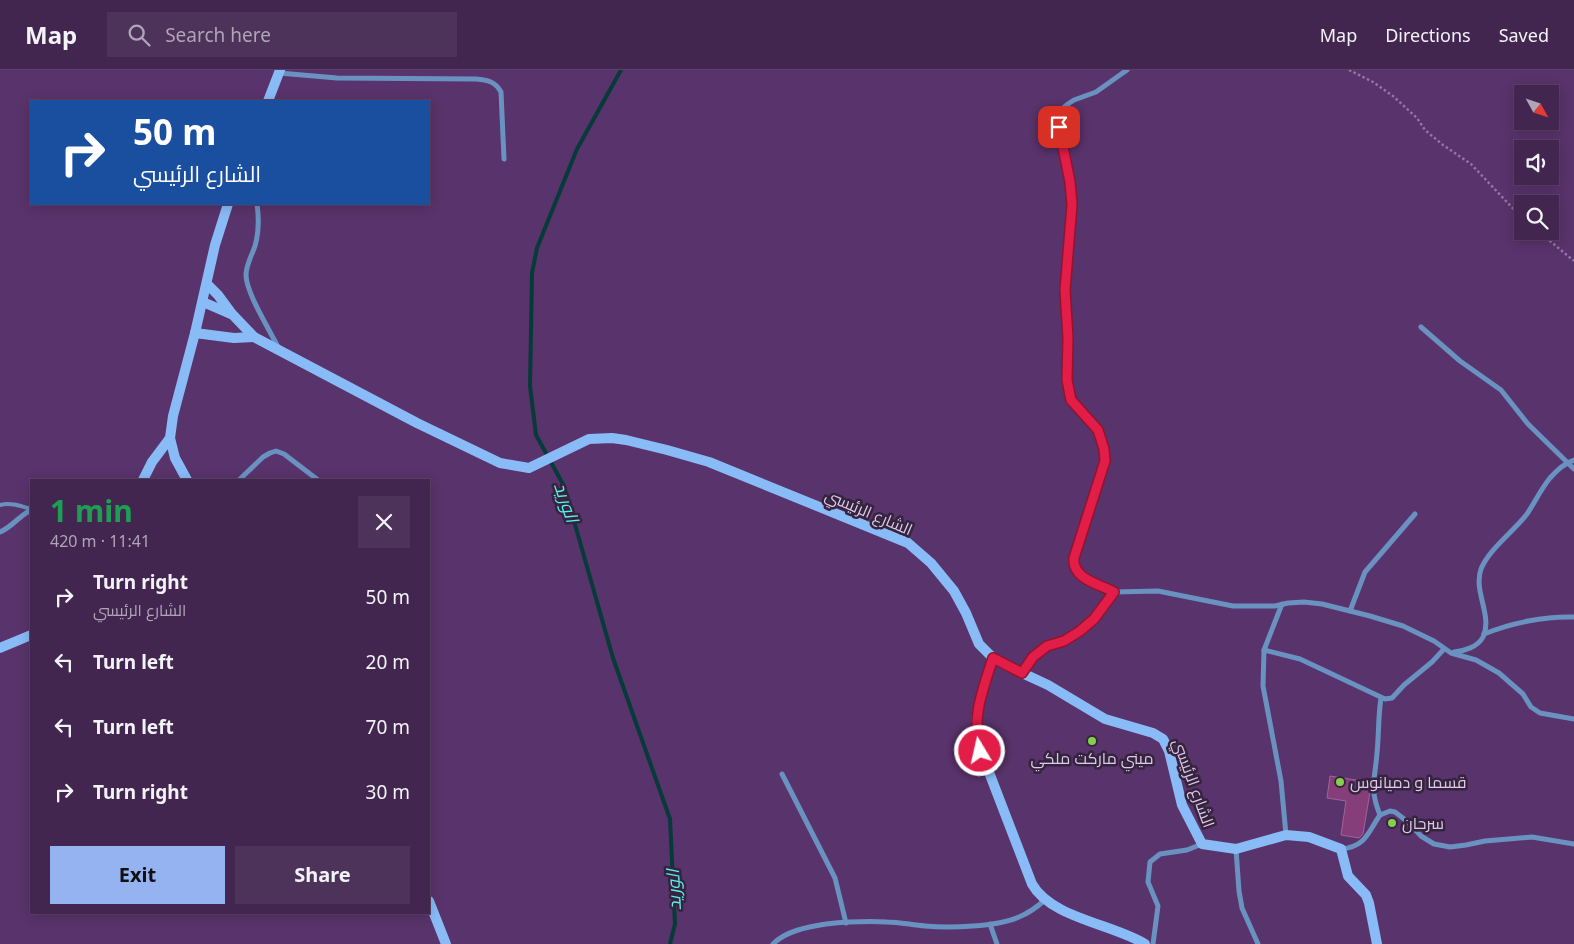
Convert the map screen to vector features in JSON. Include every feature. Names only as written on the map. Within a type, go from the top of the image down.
[{"type":"street","points":[[1127,70],[1096,92],[1068,104],[1062,109],[1058,121],[1070,182],[1072,205],[1065,290],[1068,338],[1067,380],[1071,400],[1098,430],[1104,449],[1105,461],[1076,550],[1074,565],[1078,573],[1084,578],[1114,592],[1158,591],[1233,606],[1274,606],[1304,602],[1322,604],[1403,626],[1434,641],[1451,653],[1476,660],[1499,673],[1523,694],[1531,708],[1540,713],[1574,719]]},
{"type":"street","points":[[268,100],[280,71],[337,78],[476,79],[491,81],[501,92],[504,159]]},
{"type":"street","points":[[186,479],[175,458],[170,438],[173,416],[203,302],[215,244],[228,205]]},
{"type":"street","points":[[257,205],[258,231],[248,267],[247,281],[280,351]]},
{"type":"street","points":[[206,284],[218,295],[254,337],[280,351]]},
{"type":"street","points":[[203,302],[233,314]]},
{"type":"street","points":[[1421,327],[1460,361],[1501,390],[1528,424],[1574,469]]},
{"type":"street","points":[[195,333],[234,338],[254,337]]},
{"type":"street","name":"الشارع الرئيسي","points":[[280,351],[486,457],[514,467],[529,468],[581,442],[595,438],[612,438],[653,446],[709,462],[908,543],[931,563],[954,591],[966,612],[979,644],[993,658],[1048,685],[1105,719],[1153,732],[1163,739],[1169,751],[1182,805],[1202,844],[1236,848],[1286,835],[1309,837],[1341,849]]},
{"type":"street","points":[[144,479],[152,462],[170,438]]},
{"type":"street","points":[[240,479],[263,457],[276,451],[284,454],[317,479]]},
{"type":"street","points":[[1451,653],[1465,651],[1483,638],[1486,624],[1479,580],[1482,568],[1495,550],[1527,514],[1550,479],[1568,462],[1574,460]]},
{"type":"street","points":[[0,532],[8,528],[30,510]]},
{"type":"street","points":[[1350,611],[1365,572],[1415,514]]},
{"type":"street","points":[[1022,673],[1033,657],[1047,646],[1064,641],[1094,619],[1114,592]]},
{"type":"street","points":[[1282,604],[1264,650],[1263,686],[1281,781],[1286,835]]},
{"type":"street","points":[[1484,634],[1499,628],[1536,621],[1574,617]]},
{"type":"street","points":[[0,648],[30,636]]},
{"type":"street","points":[[1264,650],[1300,659],[1385,699],[1392,698],[1444,649]]},
{"type":"street","points":[[993,658],[977,710],[977,741],[1029,878],[1036,890],[1054,906],[1145,944]]},
{"type":"street","points":[[1380,815],[1374,799],[1372,785],[1377,753],[1378,717],[1381,698]]},
{"type":"street","points":[[782,774],[835,878],[846,923]]},
{"type":"street","points":[[1377,944],[1366,895],[1348,876],[1341,849],[1352,848],[1361,842],[1370,833],[1380,815],[1390,811],[1395,812],[1421,836],[1434,844],[1450,847],[1485,841],[1532,837],[1574,844]]},
{"type":"street","points":[[1153,944],[1158,906],[1148,882],[1150,862],[1160,854],[1187,850],[1202,844]]},
{"type":"street","points":[[1236,848],[1242,908],[1258,944]]},
{"type":"street","points":[[773,944],[779,938],[809,927],[846,923],[888,922],[927,926],[1004,922],[1018,918],[1045,900]]},
{"type":"street","points":[[430,904],[446,944]]},
{"type":"street","points":[[990,924],[997,944]]},
{"type":"lane","points":[[0,505],[11,504],[30,509]]},
{"type":"path","points":[[1349,70],[1373,82],[1393,96],[1417,118],[1425,130],[1471,164],[1514,210]]},
{"type":"path","points":[[1549,240],[1574,261]]},
{"type":"building","points":[[1330,776],[1369,782],[1370,792],[1363,834],[1359,838],[1341,835],[1346,801],[1327,798]]},
{"type":"waterway","name":"الوريد","points":[[621,70],[577,149],[537,248],[532,273],[530,386],[536,435],[564,486],[613,658],[670,819],[675,924],[670,944]]},
{"type":"place","name":"ميني ماركت ملكي","points":[[1092,741]]},
{"type":"place","name":"قسما و دميانوس","points":[[1340,782]]},
{"type":"place","name":"سرحان","points":[[1392,823]]},
{"type":"route","points":[[980,751],[976,731],[977,710],[993,658],[1022,673],[1033,657],[1047,646],[1064,641],[1094,619],[1114,592],[1084,578],[1078,573],[1074,565],[1074,558],[1105,461],[1102,440],[1098,430],[1083,412],[1074,405],[1068,391],[1066,361],[1068,338],[1065,290],[1072,205],[1070,182],[1059,127]]}]
